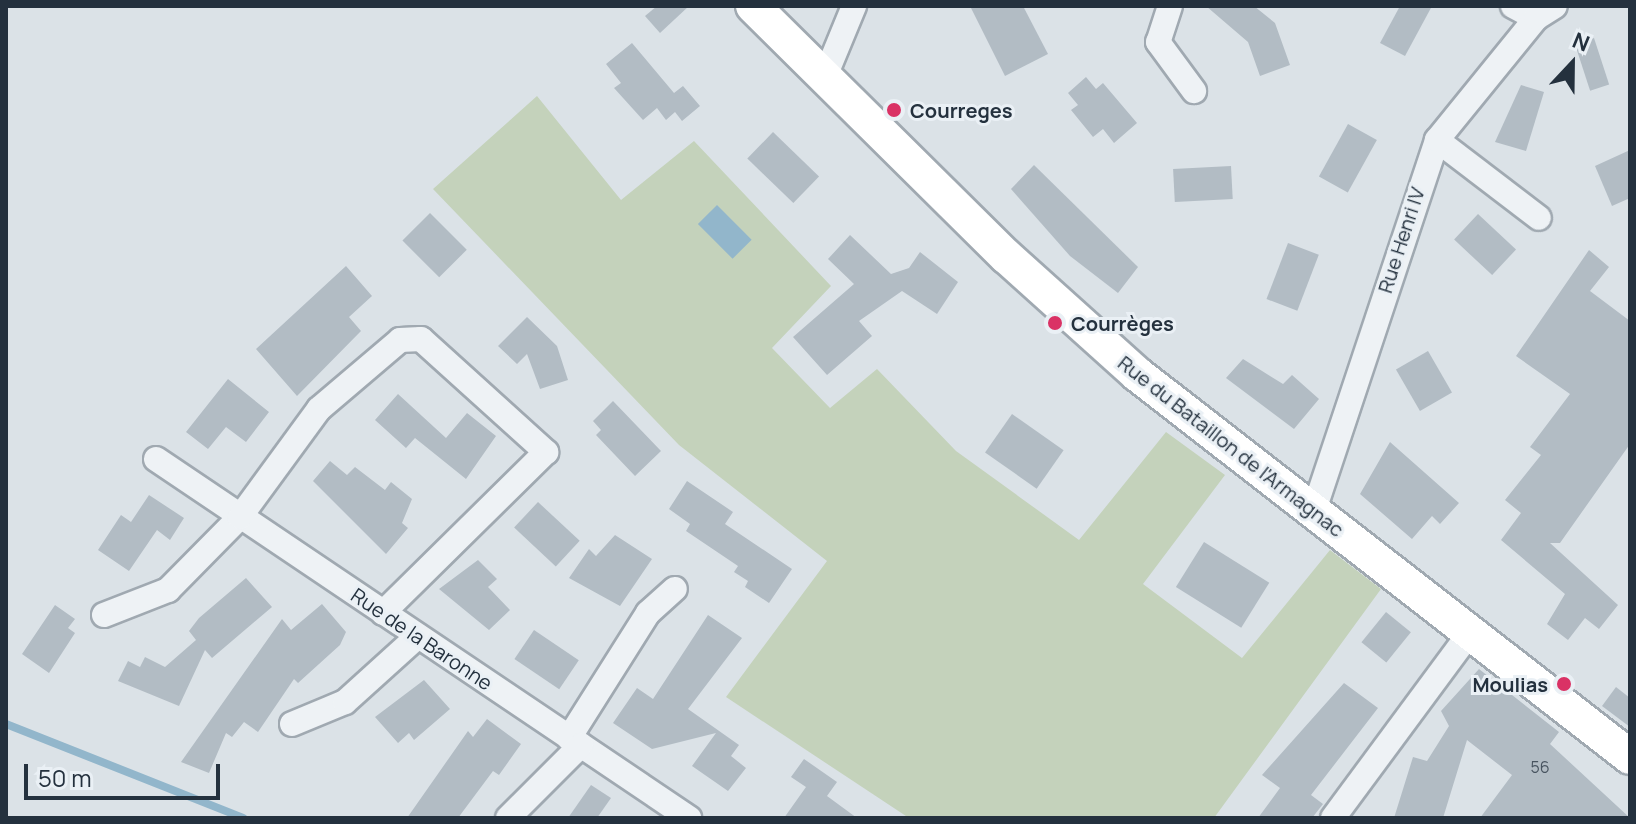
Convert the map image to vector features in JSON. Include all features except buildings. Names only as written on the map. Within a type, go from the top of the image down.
[{"type":"street","name":"Rue du Bataillon de l'Armagnac","points":[[753,6],[826,74],[1007,257],[1137,374],[1630,757]]},
{"type":"street","points":[[826,74],[854,6]]},
{"type":"street","points":[[1170,6],[1158,42],[1194,91]]},
{"type":"street","points":[[1513,6],[1546,12]]},
{"type":"street","name":"Rue Henri IV","points":[[1313,513],[1437,140],[1546,12]]},
{"type":"street","points":[[1437,140],[1539,218]]},
{"type":"street","points":[[104,615],[168,590],[240,517],[319,409],[400,340],[421,339],[546,452],[383,613]]},
{"type":"street","name":"Rue de la Baronne","points":[[156,459],[689,818]]},
{"type":"street","points":[[508,818],[575,742],[648,613],[675,589]]},
{"type":"street","points":[[1333,818],[1470,633]]},
{"type":"street","points":[[292,724],[345,702],[418,636]]},
{"type":"green space","points":[[537,96],[621,200],[694,141],[831,286],[772,348],[830,408],[877,369],[956,451],[1079,540],[1166,432],[1225,475],[1143,584],[1242,658],[1330,550],[1381,589],[1214,818],[909,818],[726,697],[827,561],[679,445],[433,189]]},
{"type":"water","points":[[717,205],[752,240],[733,259],[698,224]]},
{"type":"waterway","points":[[6,724],[243,818]]},
{"type":"place","name":"Courreges","points":[[894,110]]},
{"type":"place","name":"Courrèges","points":[[1055,323]]},
{"type":"place","name":"Moulias","points":[[1564,684]]}]
